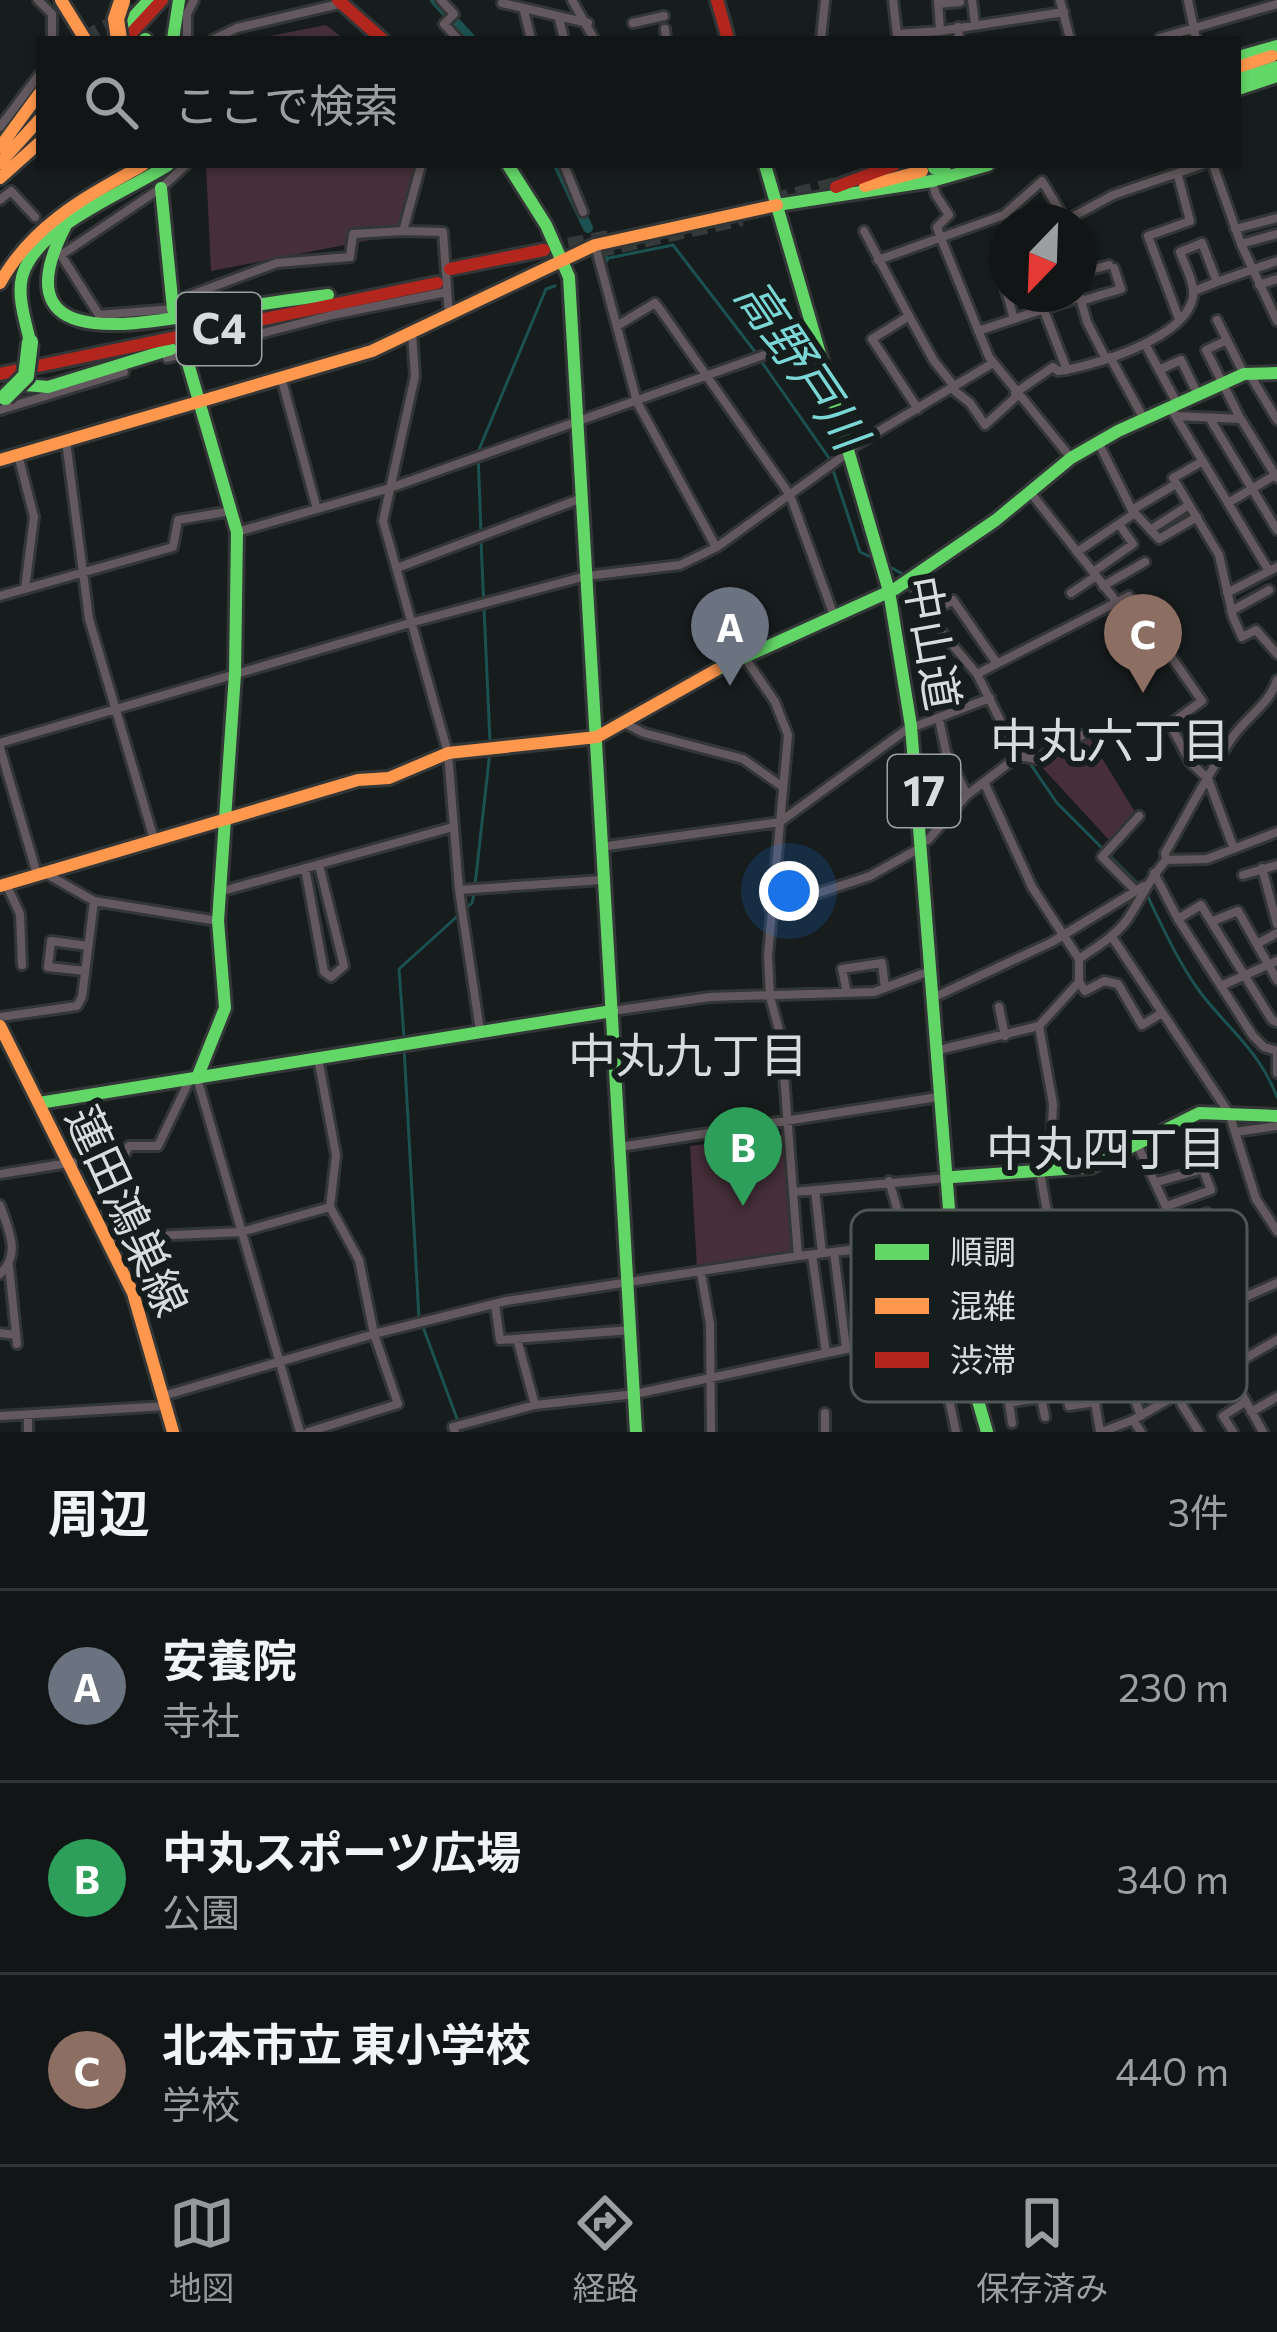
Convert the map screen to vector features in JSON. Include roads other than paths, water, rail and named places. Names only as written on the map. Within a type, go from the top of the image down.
[{"type":"main road","points":[[61,0],[83,36]]},
{"type":"main road","points":[[119,36],[116,19],[122,0]]},
{"type":"main road","points":[[121,36],[149,0]]},
{"type":"main road","points":[[122,36],[162,0]]},
{"type":"main road","points":[[173,36],[179,0]]},
{"type":"main road","points":[[717,0],[727,36]]},
{"type":"main road","points":[[728,0],[738,36]]},
{"type":"main road","points":[[339,2],[379,36]]},
{"type":"main road","points":[[1241,76],[1266,55]]},
{"type":"main road","points":[[1241,88],[1277,76]]},
{"type":"main road","points":[[0,147],[36,98]]},
{"type":"main road","points":[[0,163],[36,123]]},
{"type":"main road","points":[[0,178],[36,142]]},
{"type":"main road","points":[[510,168],[569,278],[636,1432]]},
{"type":"main road","name":"中山道","points":[[771,168],[851,450]]},
{"type":"main road","points":[[807,198],[921,169]]},
{"type":"main road","points":[[865,186],[921,169]]},
{"type":"main road","points":[[9,457],[372,351],[595,244],[921,169]]},
{"type":"main road","points":[[4,393],[26,376],[30,342],[21,298],[24,268],[39,244],[159,171]]},
{"type":"main road","points":[[0,264],[69,206],[159,171]]},
{"type":"main road","points":[[159,171],[173,306]]},
{"type":"main road","name":"中山道","points":[[781,204],[815,337],[898,586],[909,652],[944,1049],[950,1210]]},
{"type":"main road","points":[[65,227],[45,254],[39,282],[49,307],[76,324],[159,320],[328,295]]},
{"type":"main road","points":[[0,283],[28,237]]},
{"type":"main road","name":"C4","points":[[4,393],[310,309],[542,256]]},
{"type":"main road","name":"C4","points":[[0,363],[328,295],[444,279]]},
{"type":"main road","points":[[185,352],[237,532],[235,674],[218,921],[225,1008],[193,1079]]},
{"type":"main road","points":[[3,885],[358,779],[389,778],[448,754],[597,737],[743,655],[898,586],[1098,442],[1174,409],[1221,382],[1247,374],[1277,373]]},
{"type":"main road","name":"中山道","points":[[925,844],[940,1097],[953,1210]]},
{"type":"main road","points":[[38,1103],[612,1011]]},
{"type":"main road","name":"蓮田鴻巣線","points":[[0,1026],[108,1238],[141,1314],[172,1432]]},
{"type":"main road","points":[[949,1178],[1091,1167],[1199,1113],[1277,1116]]},
{"type":"main road","name":"中山道","points":[[984,1402],[991,1432]]},
{"type":"main road","name":"中山道","points":[[984,1402],[991,1432]]},
{"type":"street","points":[[38,0],[52,14],[52,36]]},
{"type":"street","points":[[187,36],[187,14],[194,0]]},
{"type":"street","points":[[441,0],[454,14],[444,24],[455,36]]},
{"type":"street","points":[[506,0],[502,3],[524,11],[588,23]]},
{"type":"street","points":[[572,0],[593,36]]},
{"type":"street","points":[[821,36],[824,0]]},
{"type":"street","points":[[893,0],[897,34],[1064,12]]},
{"type":"street","points":[[972,0],[975,24]]},
{"type":"street","points":[[1060,0],[1069,36]]},
{"type":"street","points":[[1188,0],[1195,36]]},
{"type":"street","points":[[220,36],[339,2]]},
{"type":"street","points":[[940,31],[938,2],[960,2]]},
{"type":"street","points":[[1167,36],[1277,4]]},
{"type":"street","points":[[524,11],[531,36]]},
{"type":"street","points":[[633,23],[664,16]]},
{"type":"street","points":[[559,19],[563,36]]},
{"type":"street","points":[[958,27],[959,36]]},
{"type":"street","points":[[0,127],[36,78]]},
{"type":"street","points":[[404,231],[420,168]]},
{"type":"street","points":[[565,168],[584,212]]},
{"type":"street","points":[[1096,204],[1195,168]]},
{"type":"street","points":[[1215,168],[1240,244],[1277,321]]},
{"type":"street","points":[[921,169],[949,215],[938,227],[940,236],[993,363],[1071,458]]},
{"type":"street","points":[[159,171],[58,252],[99,315],[173,306],[277,262],[350,256],[353,234],[404,231],[443,232],[449,316]]},
{"type":"street","points":[[1178,176],[1190,221],[1148,236],[1179,319]]},
{"type":"street","points":[[1016,204],[1042,181],[1055,204]]},
{"type":"street","points":[[0,200],[11,190],[35,217]]},
{"type":"street","points":[[1235,229],[1277,218]]},
{"type":"street","points":[[878,260],[989,219]]},
{"type":"street","points":[[864,232],[952,387],[985,424],[1052,367],[1067,370],[1145,344],[1188,314],[1194,291],[1180,252],[1202,243],[1217,282]]},
{"type":"street","points":[[1240,244],[1277,234]]},
{"type":"street","points":[[595,244],[637,402],[716,547]]},
{"type":"street","points":[[1194,291],[1277,261]]},
{"type":"street","points":[[1097,270],[1112,267],[1121,290],[1097,294]]},
{"type":"street","points":[[4,393],[185,352],[444,279]]},
{"type":"street","points":[[1259,285],[1277,280]]},
{"type":"street","points":[[617,326],[655,303],[790,494],[833,613]]},
{"type":"street","points":[[1012,312],[1014,319]]},
{"type":"street","points":[[978,332],[1034,312]]},
{"type":"street","points":[[1050,312],[1067,370]]},
{"type":"street","points":[[1087,312],[1144,419]]},
{"type":"street","points":[[909,316],[872,339],[919,409]]},
{"type":"street","points":[[1217,320],[1277,420]]},
{"type":"street","points":[[412,333],[415,376],[383,521],[448,754],[459,890],[480,1031]]},
{"type":"street","points":[[237,532],[390,488],[815,337]]},
{"type":"street","points":[[1227,340],[1206,350],[1276,477],[1228,503]]},
{"type":"street","points":[[1145,344],[1203,461],[1273,568],[1227,592]]},
{"type":"street","points":[[1160,370],[1181,359],[1197,393]]},
{"type":"street","points":[[218,921],[94,901],[39,873],[0,746],[116,708],[586,576],[680,565],[716,547],[851,450],[993,363]]},
{"type":"street","points":[[281,377],[317,509]]},
{"type":"street","points":[[1174,409],[1209,418],[1241,419]]},
{"type":"street","points":[[1209,418],[1277,530]]},
{"type":"street","points":[[65,441],[89,619],[154,839]]},
{"type":"street","points":[[1098,442],[1134,512],[1159,538],[1197,517]]},
{"type":"street","points":[[9,457],[34,517],[25,589]]},
{"type":"street","points":[[1203,461],[1173,478],[1219,555],[1231,611],[1243,637],[1256,629],[1277,654]]},
{"type":"street","points":[[1077,553],[1176,484]]},
{"type":"street","points":[[1030,492],[1116,602]]},
{"type":"street","points":[[397,568],[582,498]]},
{"type":"street","points":[[1150,530],[1190,506]]},
{"type":"street","points":[[0,596],[173,548],[178,520],[231,512]]},
{"type":"street","points":[[1071,592],[1133,544],[1119,524]]},
{"type":"street","points":[[1103,586],[1145,562]]},
{"type":"street","points":[[898,586],[977,674],[1018,756]]},
{"type":"street","points":[[1231,611],[1269,590]]},
{"type":"street","points":[[977,674],[1129,596],[1202,701],[1170,724],[1190,762],[1208,779],[1234,849]]},
{"type":"street","points":[[927,615],[953,600],[996,662]]},
{"type":"street","points":[[743,655],[783,718],[788,735],[770,909],[770,997],[781,1037],[798,1256]]},
{"type":"street","points":[[1166,860],[1165,853],[1234,735],[1271,698],[1277,680]]},
{"type":"street","points":[[600,847],[780,822],[898,732],[990,698]]},
{"type":"street","points":[[938,719],[946,752],[968,795]]},
{"type":"street","points":[[626,724],[743,759],[783,787]]},
{"type":"street","points":[[770,909],[870,876],[925,844],[968,795],[1018,756],[1036,759],[1089,732]]},
{"type":"street","points":[[984,782],[1032,887],[1079,959],[1079,982],[1085,991],[1104,981],[1118,984],[1142,1025],[1162,1013]]},
{"type":"street","points":[[1139,816],[1102,857],[1140,888]]},
{"type":"street","points":[[219,892],[453,827]]},
{"type":"street","points":[[939,995],[1064,935],[1140,888],[1166,860],[1208,859],[1277,832]]},
{"type":"street","points":[[305,868],[324,972],[331,977],[344,966],[319,865]]},
{"type":"street","points":[[1243,875],[1277,866]]},
{"type":"street","points":[[1257,944],[1277,928],[1262,868]]},
{"type":"street","points":[[1154,873],[1252,1036],[1277,1051],[1277,1073]]},
{"type":"street","points":[[459,890],[602,880]]},
{"type":"street","points":[[3,885],[20,914],[22,965]]},
{"type":"street","points":[[1079,959],[1112,937],[1128,919],[1140,888]]},
{"type":"street","points":[[0,1017],[77,1006],[94,901]]},
{"type":"street","points":[[1178,919],[1201,905],[1277,1022]]},
{"type":"street","points":[[1212,921],[1238,911],[1273,963],[1277,980]]},
{"type":"street","points":[[1112,937],[1229,1113],[1256,1199],[1275,1226]]},
{"type":"street","points":[[86,971],[48,967],[49,954],[51,941],[88,946]]},
{"type":"street","points":[[847,993],[842,969],[882,963],[885,988]]},
{"type":"street","points":[[1223,986],[1273,963]]},
{"type":"street","points":[[612,1011],[710,997],[847,993],[885,988],[931,971]]},
{"type":"street","points":[[944,1049],[1039,1026],[1079,982]]},
{"type":"street","points":[[998,1007],[1005,1036]]},
{"type":"street","points":[[1039,1026],[1053,1104],[1045,1172],[1048,1210]]},
{"type":"street","points":[[193,1079],[304,1432],[398,1404],[374,1334],[359,1260],[330,1207],[336,1155],[317,1057]]},
{"type":"street","points":[[0,1174],[125,1154],[129,1146],[158,1145],[193,1079]]},
{"type":"street","points":[[620,1147],[940,1097]]},
{"type":"street","points":[[1234,1132],[1277,1126]]},
{"type":"street","points":[[1137,1144],[1169,1210]]},
{"type":"street","points":[[1156,1182],[1203,1168],[1211,1190],[1167,1206]]},
{"type":"street","points":[[793,1192],[949,1178]]},
{"type":"street","points":[[889,1181],[896,1210]]},
{"type":"street","points":[[815,1190],[826,1353]]},
{"type":"street","points":[[0,1205],[12,1243],[9,1266],[16,1340],[0,1334]]},
{"type":"street","points":[[108,1238],[242,1232],[330,1207]]},
{"type":"street","points":[[0,1416],[28,1418],[164,1401],[374,1334],[495,1304],[851,1250]]},
{"type":"street","points":[[834,1252],[846,1348]]},
{"type":"street","points":[[0,1274],[9,1266]]},
{"type":"street","points":[[700,1273],[710,1324],[711,1432]]},
{"type":"street","points":[[1247,1296],[1277,1283]]},
{"type":"street","points":[[495,1304],[500,1340],[631,1330]]},
{"type":"street","points":[[517,1339],[535,1406]]},
{"type":"street","points":[[1247,1355],[1277,1340]]},
{"type":"street","points":[[455,1432],[453,1427],[535,1406],[634,1394],[851,1347]]},
{"type":"street","points":[[1251,1412],[1277,1397]]},
{"type":"street","points":[[949,1402],[956,1432]]},
{"type":"street","points":[[1012,1423],[1009,1403],[1014,1402]]},
{"type":"street","points":[[1042,1402],[1045,1417]]},
{"type":"street","points":[[1069,1402],[1070,1406],[1095,1402],[1101,1432],[1164,1402]]},
{"type":"street","points":[[1134,1402],[1141,1432]]},
{"type":"street","points":[[1182,1402],[1199,1432]]},
{"type":"street","points":[[1233,1432],[1223,1416],[1245,1402],[1263,1432]]},
{"type":"street","points":[[825,1413],[825,1432]]},
{"type":"street","points":[[28,1418],[28,1432]]},
{"type":"waterway","name":"高野戸川","points":[[435,0],[468,36]]},
{"type":"waterway","name":"高野戸川","points":[[559,168],[588,228]]},
{"type":"waterway","name":"高野戸川","points":[[604,259],[673,245],[756,353]]},
{"type":"waterway","name":"高野戸川","points":[[602,255],[604,259]]},
{"type":"waterway","points":[[481,532],[478,452],[546,289],[555,286]]},
{"type":"waterway","name":"高野戸川","points":[[761,361],[829,458],[860,552],[871,557]]},
{"type":"waterway","points":[[481,541],[490,742]]},
{"type":"waterway","name":"高野戸川","points":[[890,567],[908,577]]},
{"type":"waterway","name":"高野戸川","points":[[917,582],[936,617],[989,688]]},
{"type":"waterway","points":[[475,885],[490,751]]},
{"type":"waterway","points":[[1027,759],[1057,803],[1140,886]]},
{"type":"waterway","points":[[1146,893],[1192,980],[1252,1053],[1277,1097]]},
{"type":"waterway","points":[[404,1037],[399,969],[472,903],[474,894]]},
{"type":"waterway","points":[[404,1047],[419,1319]]},
{"type":"waterway","points":[[423,1327],[462,1432]]},
{"type":"tunnel","points":[[90,36],[107,27],[127,29]]},
{"type":"tunnel","points":[[773,201],[847,182]]},
{"type":"tunnel","points":[[597,250],[742,218]]},
{"type":"tunnel","points":[[545,250],[608,238]]},
{"type":"place","name":"安養院","points":[[730,686]]},
{"type":"place","name":"北本市立 東小学校","points":[[1143,693]]},
{"type":"place","name":"中丸スポーツ広場","points":[[743,1206]]},
{"type":"district","name":"中丸六丁目","points":[[1110,741]]},
{"type":"district","name":"中丸九丁目","points":[[688,1056]]},
{"type":"district","name":"中丸四丁目","points":[[1106,1149]]}]
